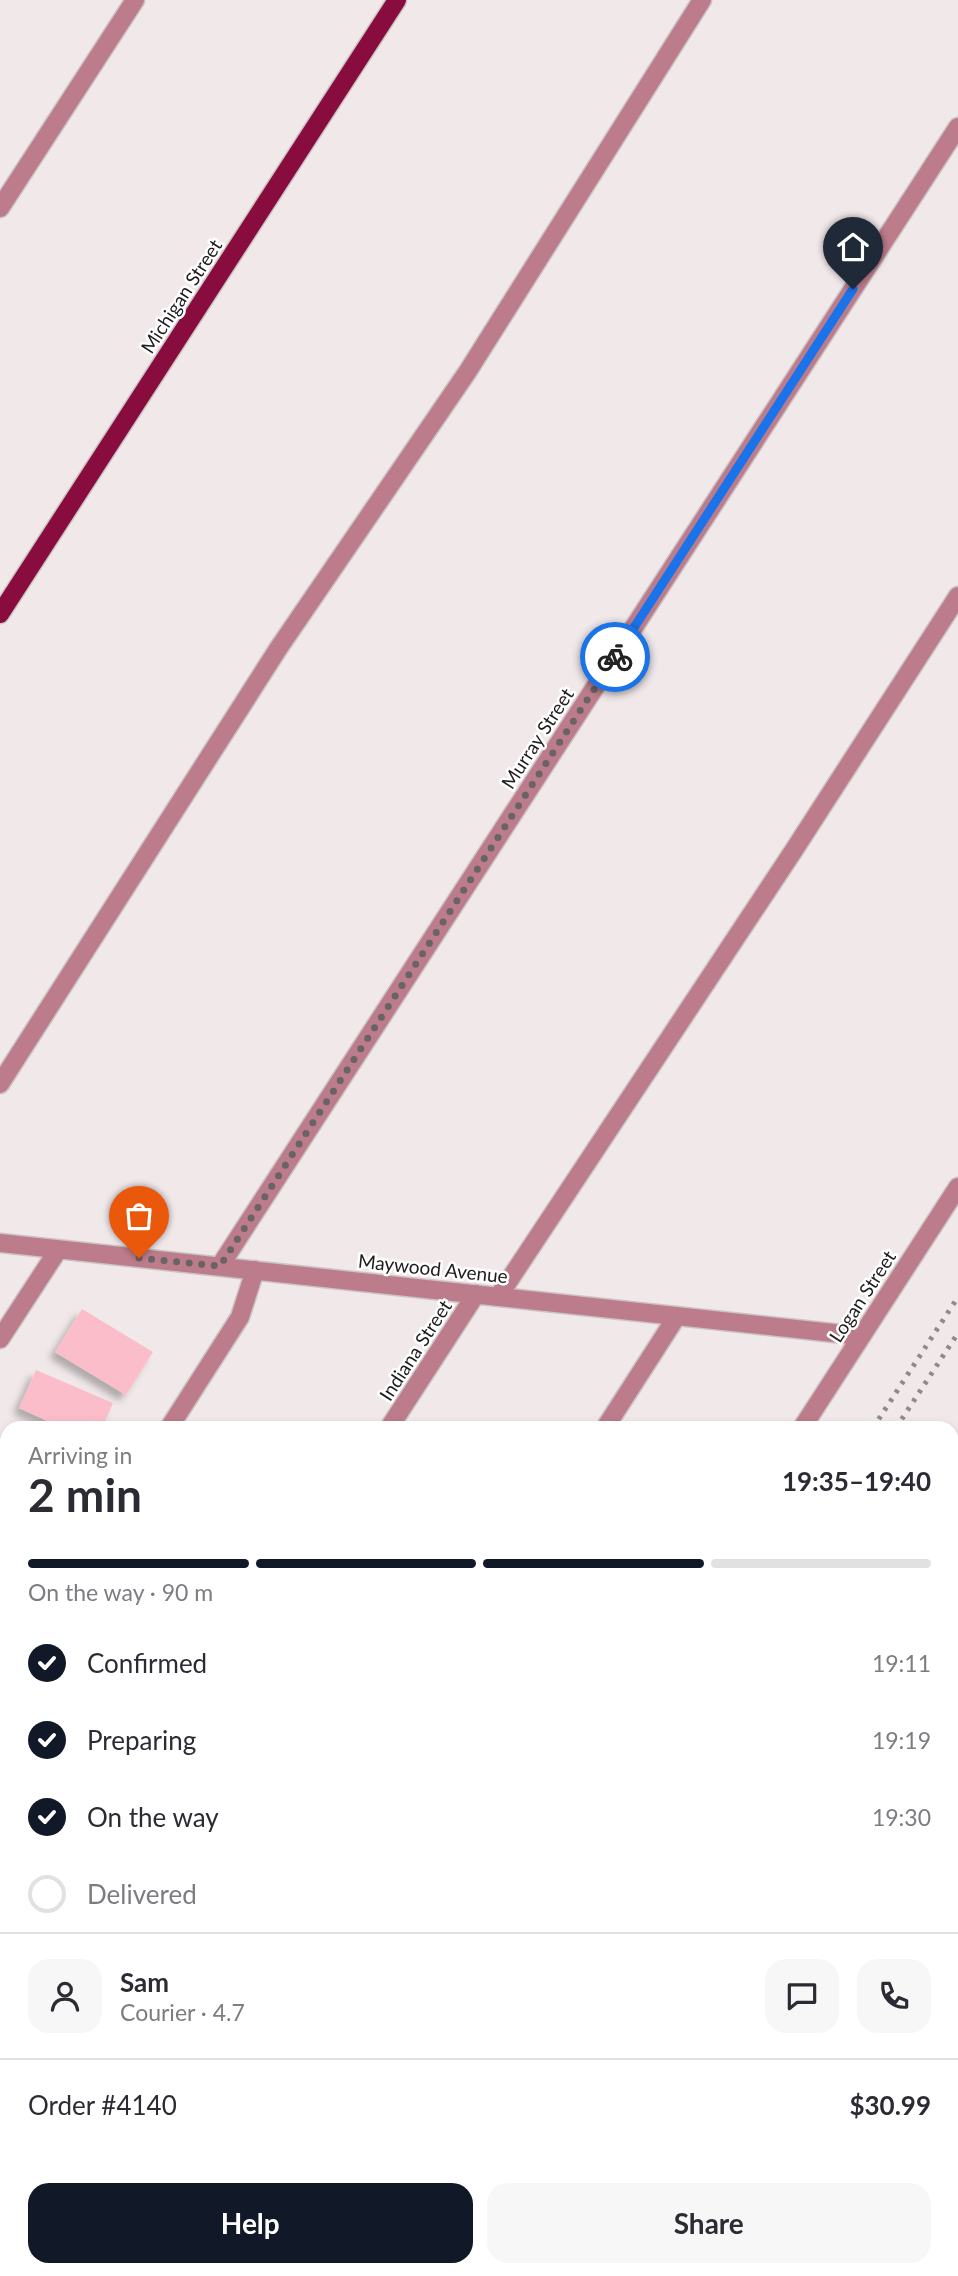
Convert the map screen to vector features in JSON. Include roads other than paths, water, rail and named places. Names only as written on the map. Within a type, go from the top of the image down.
[{"type":"main road","name":"Michigan Street","points":[[0,614],[397,0]]},
{"type":"street","points":[[0,208],[135,0]]},
{"type":"street","points":[[0,1084],[278,649],[468,371],[702,0]]},
{"type":"street","name":"Murray Street","points":[[220,1266],[958,127]]},
{"type":"street","points":[[498,1297],[794,850],[958,596]]},
{"type":"street","name":"Logan Street","points":[[807,1421],[958,1187]]},
{"type":"street","name":"Maywood Avenue","points":[[0,1243],[862,1336]]},
{"type":"street","points":[[0,1339],[58,1250]]},
{"type":"street","points":[[174,1421],[240,1318],[255,1270]]},
{"type":"street","name":"Indiana Street","points":[[394,1421],[476,1294]]},
{"type":"street","points":[[610,1421],[677,1316]]},
{"type":"railway","points":[[878,1421],[958,1297]]},
{"type":"railway","points":[[901,1421],[958,1333]]}]
